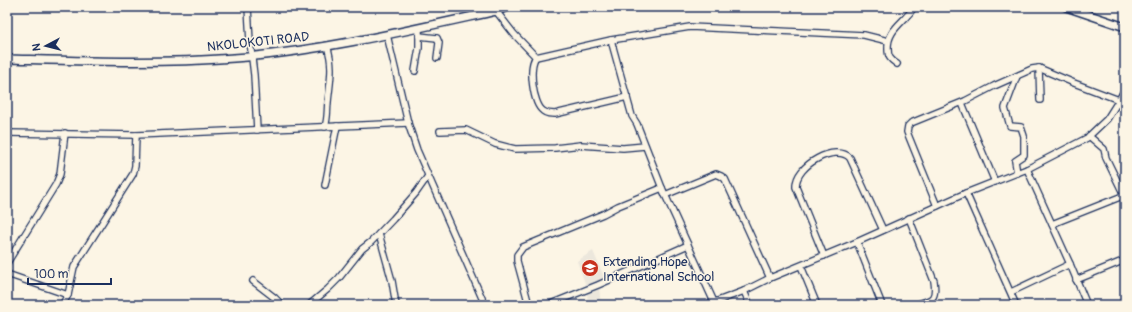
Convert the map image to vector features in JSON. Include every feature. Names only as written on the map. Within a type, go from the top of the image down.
[{"type":"main road","name":"NKOLOKOTI ROAD","points":[[7,59],[128,62],[251,56],[327,46],[387,35],[508,7]]},
{"type":"main road","points":[[1066,7],[1125,27]]},
{"type":"street","points":[[248,7],[258,130]]},
{"type":"street","points":[[897,64],[889,59],[888,41],[897,25],[910,13],[914,7]]},
{"type":"street","points":[[496,11],[514,34],[536,57]]},
{"type":"street","points":[[536,57],[611,40],[690,27],[864,36],[888,41]]},
{"type":"street","points":[[415,71],[419,28]]},
{"type":"street","points":[[387,35],[408,123],[417,150],[485,305]]},
{"type":"street","points":[[419,36],[437,38],[437,58]]},
{"type":"street","points":[[611,40],[632,116],[637,124],[665,195],[714,302]]},
{"type":"street","points":[[325,127],[328,118],[328,100],[332,70],[331,57],[327,46]]},
{"type":"street","points":[[536,57],[531,70],[536,98],[538,106],[542,111],[548,114],[555,114],[627,97]]},
{"type":"street","points":[[1038,68],[1040,100]]},
{"type":"street","points":[[937,206],[907,132],[908,126],[911,123],[962,102],[1032,69],[1038,68],[1119,100]]},
{"type":"street","points":[[1016,173],[1015,161],[1024,155],[1024,136],[1021,127],[1010,126],[1005,108],[1017,76]]},
{"type":"street","points":[[707,305],[744,291],[770,278],[857,242],[966,193],[1027,169],[1089,136],[1106,119],[1125,89]]},
{"type":"street","points":[[962,102],[995,182]]},
{"type":"street","points":[[7,133],[136,135],[408,123]]},
{"type":"street","points":[[325,186],[337,126]]},
{"type":"street","points":[[440,132],[466,130],[495,144],[515,149],[555,148],[581,145],[623,148],[645,146]]},
{"type":"street","points":[[7,263],[56,184],[60,174],[65,133]]},
{"type":"street","points":[[62,305],[68,294],[74,267],[133,174],[135,166],[136,135]]},
{"type":"street","points":[[1052,224],[1124,195],[1106,158],[1104,149],[1089,136]]},
{"type":"street","points":[[824,256],[796,188],[798,178],[803,170],[811,162],[818,158],[841,154],[850,158],[883,230]]},
{"type":"street","points":[[1027,169],[1087,305]]},
{"type":"street","points":[[665,195],[716,174],[721,176],[725,180],[770,278]]},
{"type":"street","points":[[310,305],[339,278],[362,249],[379,234],[416,193],[428,176]]},
{"type":"street","points":[[529,305],[517,261],[517,255],[523,247],[662,188]]},
{"type":"street","points":[[966,193],[1016,305]]},
{"type":"street","points":[[908,218],[934,281],[935,289],[934,296],[931,300],[914,305]]},
{"type":"street","points":[[379,234],[392,281],[396,305]]},
{"type":"street","points":[[857,242],[882,305]]},
{"type":"street","points":[[548,305],[598,285],[688,245]]},
{"type":"street","points":[[1076,280],[1125,260]]},
{"type":"street","points":[[1011,292],[1070,264]]},
{"type":"street","points":[[801,266],[817,305]]},
{"type":"street","points":[[7,274],[68,294]]},
{"type":"street","points":[[253,282],[282,305]]},
{"type":"street","points":[[744,291],[750,305]]},
{"type":"shaded area","name":"Extending Hope International School","points":[[593,251],[605,279],[586,286],[577,261]]},
{"type":"shaded area","points":[[599,287],[601,305],[588,305],[587,291]]},
{"type":"place","name":"Extending Hope International School","points":[[590,268]]}]
